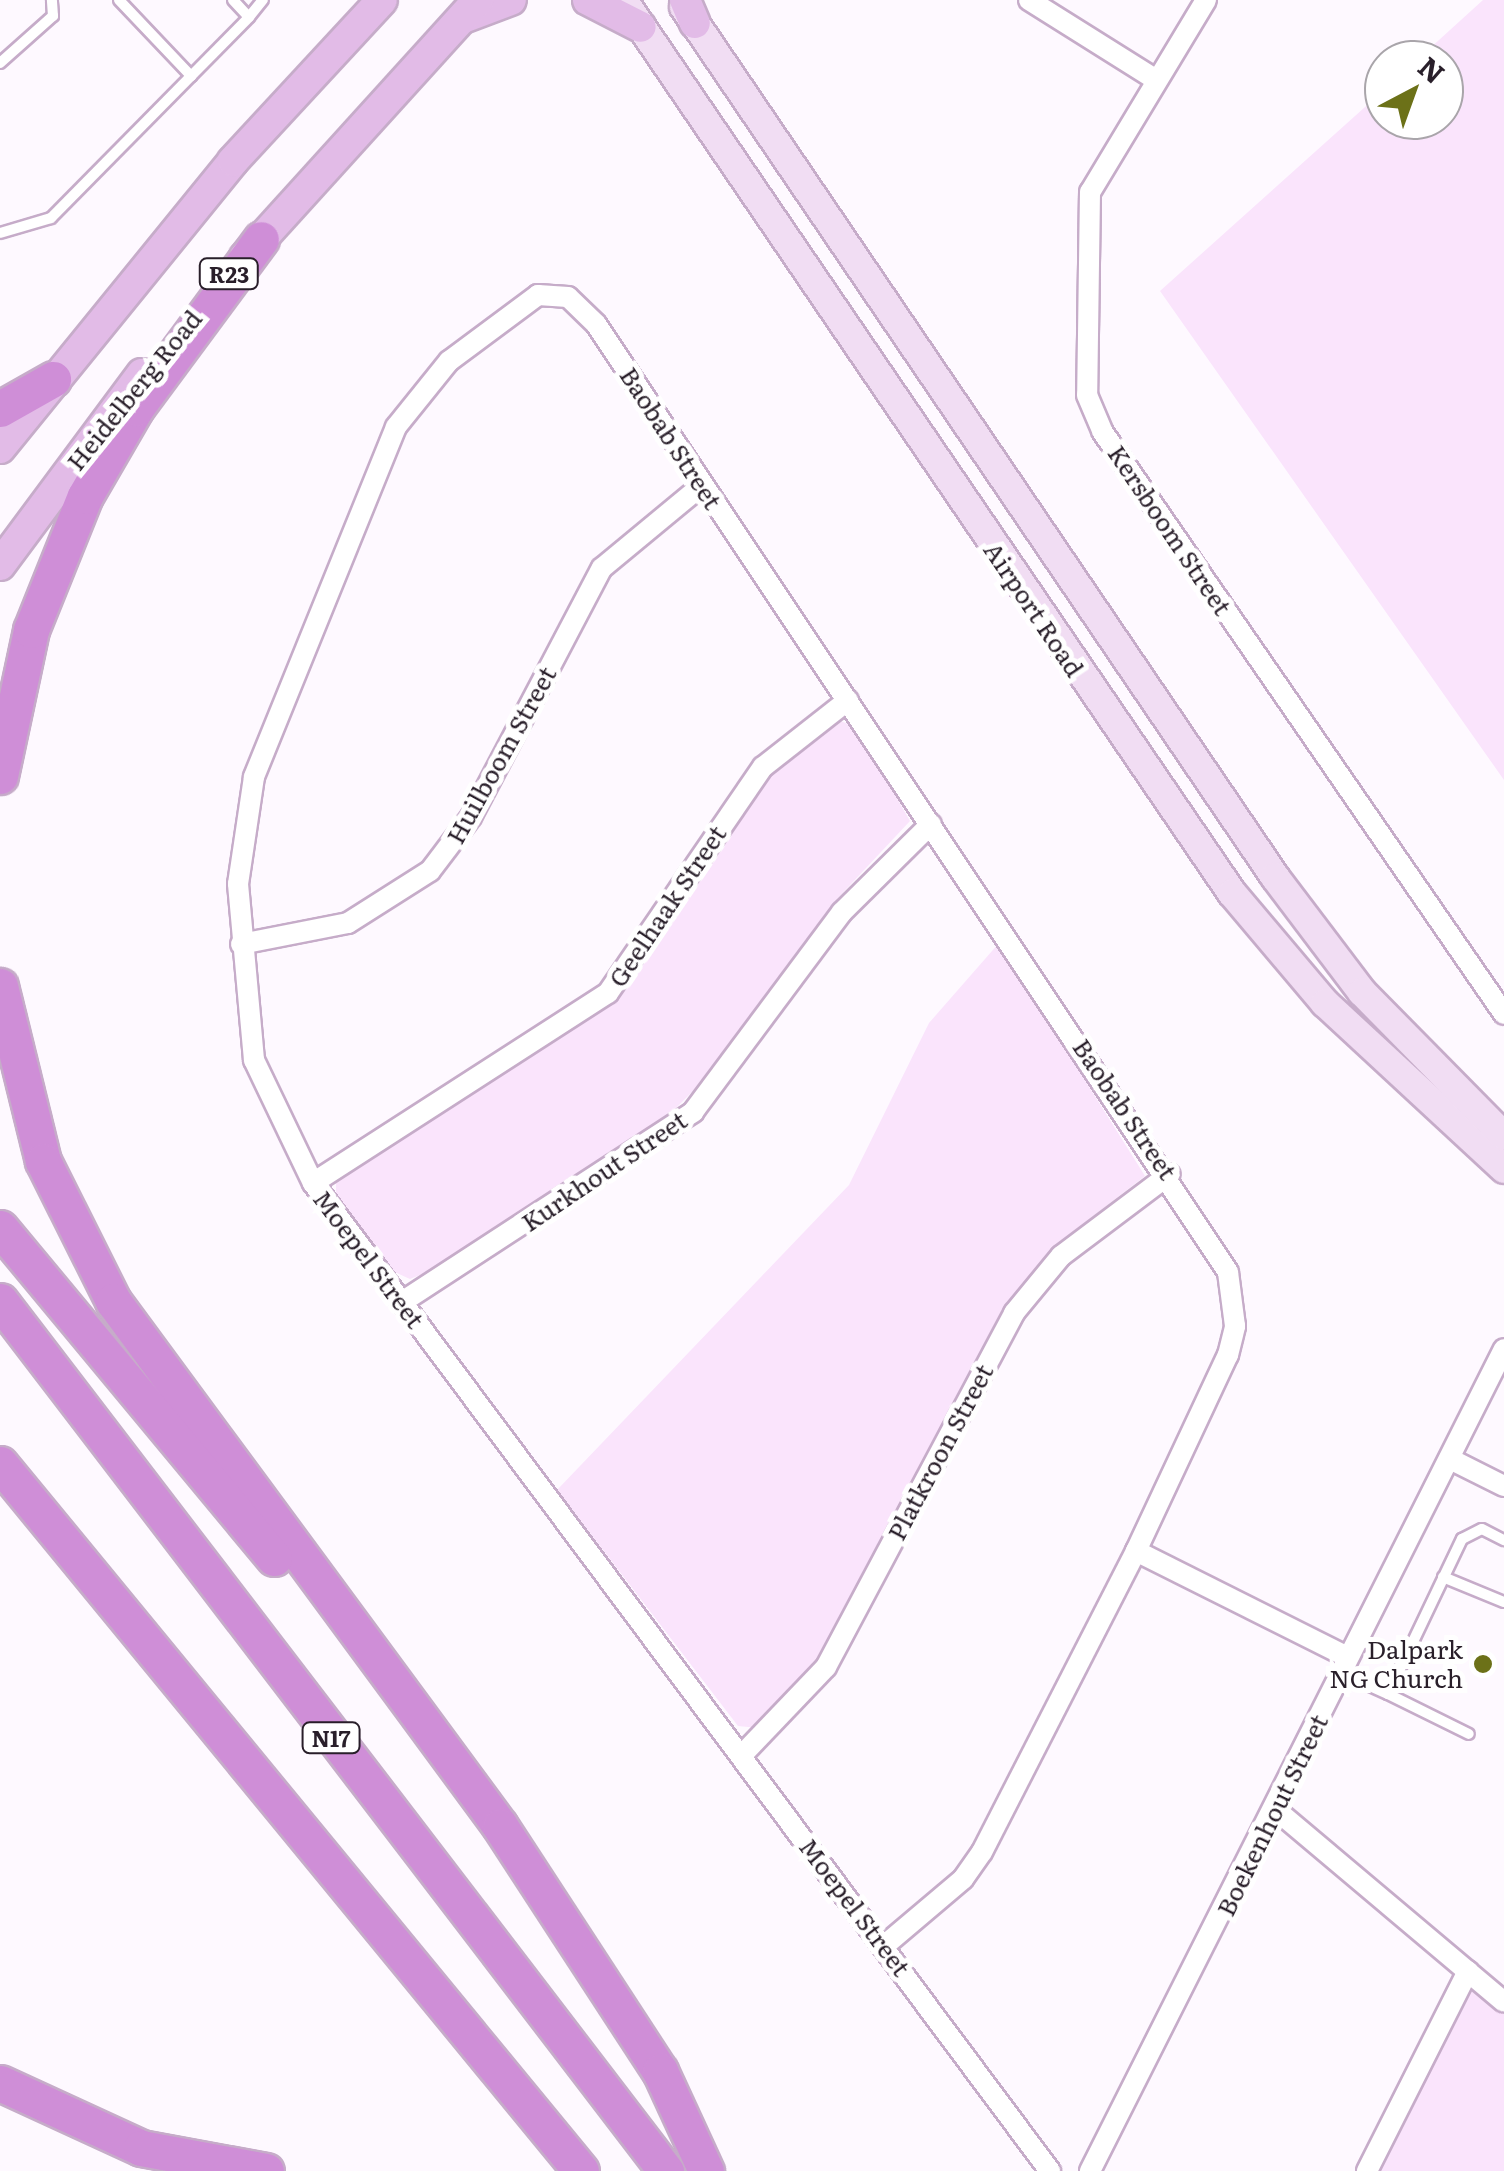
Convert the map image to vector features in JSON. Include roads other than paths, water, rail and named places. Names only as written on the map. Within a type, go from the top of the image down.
[{"type":"highway","points":[[0,776],[31,630],[85,496],[136,408],[262,239]]},
{"type":"highway","points":[[0,409],[53,378]]},
{"type":"highway","points":[[0,986],[43,1161],[113,1301],[586,1953],[660,2071],[706,2171]]},
{"type":"highway","points":[[0,1228],[420,1736],[586,1953]]},
{"type":"highway","name":"N17","points":[[0,1300],[666,2171]]},
{"type":"highway","points":[[0,1464],[581,2171]]},
{"type":"highway","points":[[0,2083],[141,2148],[266,2171]]},
{"type":"main road","name":"R23","points":[[0,448],[233,161],[382,0]]},
{"type":"main road","points":[[470,9],[511,0]]},
{"type":"main road","points":[[588,0],[641,28]]},
{"type":"main road","name":"Airport Road","points":[[623,0],[1232,893],[1338,1016],[1504,1169]]},
{"type":"main road","name":"Airport Road","points":[[686,8],[1276,877],[1362,992],[1504,1136]]},
{"type":"main road","name":"Heidelberg Road","points":[[0,565],[102,425],[262,239],[470,9]]},
{"type":"street","points":[[1030,0],[1155,78]]},
{"type":"street","name":"Kersboom Street","points":[[1206,0],[1106,153],[1085,215],[1087,394],[1102,431],[1504,1014]]},
{"type":"street","name":"Moepel Street","points":[[582,307],[552,292],[520,306],[449,361],[388,442],[254,778],[241,834],[241,944],[266,1100],[313,1183],[1050,2171]]},
{"type":"street","name":"Baobab Street","points":[[582,307],[1218,1245],[1235,1326],[1136,1551],[982,1852],[963,1879],[885,1946]]},
{"type":"street","name":"Huilboom Street","points":[[241,944],[348,923],[430,871],[471,817],[602,568],[702,486]]},
{"type":"street","name":"Geelhaak Street","points":[[313,1183],[608,993],[763,767],[848,700]]},
{"type":"street","name":"Kurkhout Street","points":[[402,1302],[693,1112],[842,912],[931,824]]},
{"type":"street","name":"Platkroon Street","points":[[741,1756],[826,1667],[1014,1313],[1061,1256],[1170,1174]]},
{"type":"street","name":"Boekenhout Street","points":[[1090,2171],[1504,1349]]},
{"type":"street","points":[[1450,1459],[1504,1486]]},
{"type":"street","points":[[1136,1551],[1344,1665]]},
{"type":"street","points":[[1275,1809],[1504,2002]]},
{"type":"street","points":[[1367,2171],[1468,1971]]},
{"type":"lane","points":[[0,62],[54,16],[52,0]]},
{"type":"lane","points":[[119,0],[191,76]]},
{"type":"lane","points":[[234,0],[249,17]]},
{"type":"lane","points":[[0,233],[51,218],[262,0]]},
{"type":"lane","points":[[1388,1694],[1467,1533],[1482,1529],[1504,1540]]},
{"type":"lane","points":[[1443,1576],[1504,1602]]},
{"type":"lane","points":[[1344,1665],[1388,1694],[1469,1734]]},
{"type":"place","name":"Dalpark NG Church","points":[[1483,1664]]}]
